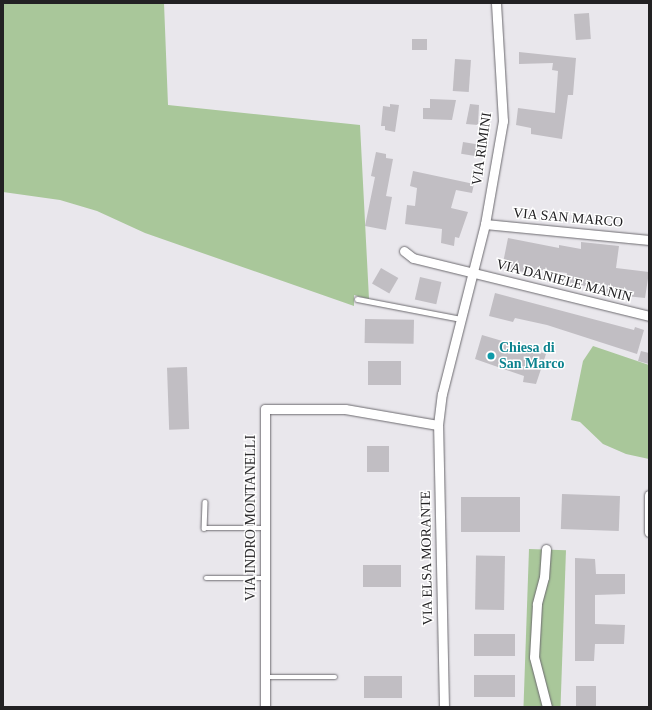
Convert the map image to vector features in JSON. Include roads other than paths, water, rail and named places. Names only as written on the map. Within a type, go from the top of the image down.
[{"type":"street","name":"VIA RIMINI","points":[[440,408],[485,224],[503,121],[496,3]]},
{"type":"street","name":"VIA SAN MARCO","points":[[485,224],[649,240]]},
{"type":"street","points":[[404,251],[412,258],[472,273]]},
{"type":"street","name":"VIA DANIELE MANIN","points":[[472,273],[649,316]]},
{"type":"street","name":"VIA ELSA MORANTE","points":[[440,408],[438,425],[444,707]]},
{"type":"street","name":"VIA INDRO MONTANELLI","points":[[265,707],[265,409],[345,409],[438,425]]},
{"type":"street","points":[[649,495],[649,532]]},
{"type":"street","points":[[546,549],[544,577],[537,604],[534,656],[547,707]]},
{"type":"lane","points":[[358,299],[461,320]]},
{"type":"lane","points":[[205,502],[204,528],[265,528]]},
{"type":"lane","points":[[206,578],[265,578]]},
{"type":"lane","points":[[265,678],[335,678]]},
{"type":"place","name":"Chiesa di San Marco","points":[[491,356]]}]
